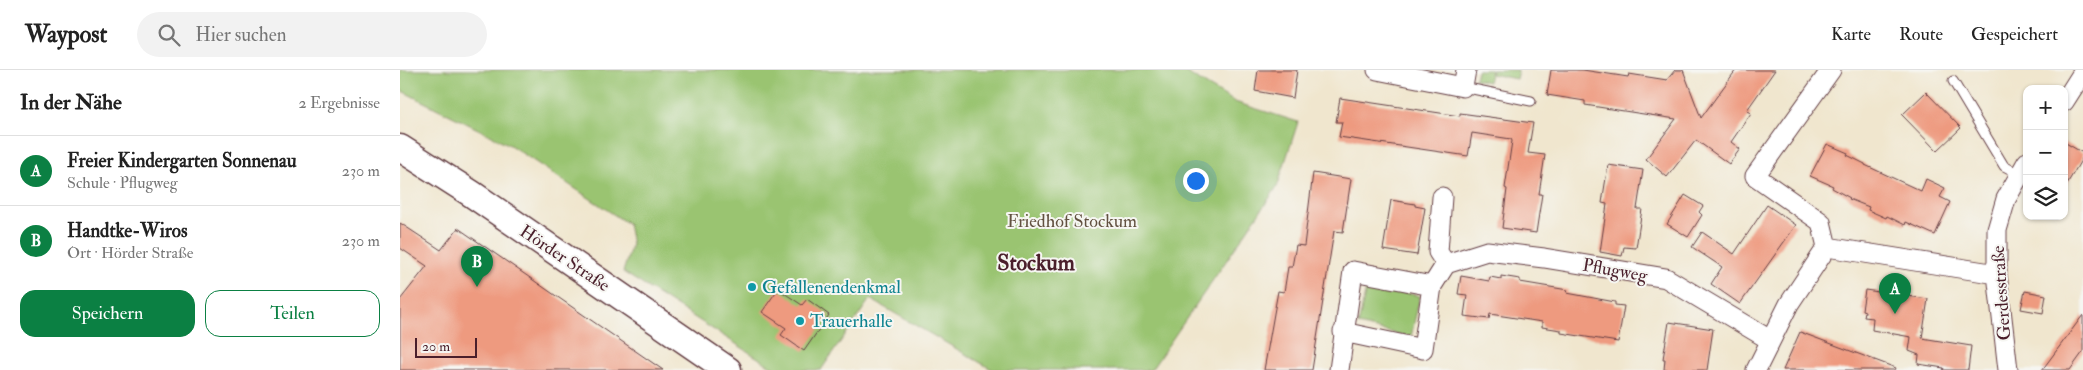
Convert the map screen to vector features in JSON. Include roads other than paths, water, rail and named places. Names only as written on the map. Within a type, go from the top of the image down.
[{"type":"main road","name":"Hörder Straße","points":[[400,148],[472,194],[728,370]]},
{"type":"street","points":[[1377,70],[1465,78]]},
{"type":"street","points":[[1828,247],[1821,222],[1755,176],[1831,70]]},
{"type":"street","points":[[2068,96],[2083,72]]},
{"type":"street","name":"Gerdesstraße","points":[[2008,370],[1997,274],[1997,230],[2006,199],[2023,168]]},
{"type":"street","points":[[1344,332],[1423,348],[1432,286],[1446,264],[1438,252],[1442,197]]},
{"type":"street","points":[[1828,247],[1997,274]]},
{"type":"street","points":[[1756,370],[1789,304],[1828,247]]},
{"type":"street","name":"Pflugweg","points":[[1446,264],[1487,252],[1544,258],[1666,278],[1770,340]]},
{"type":"street","points":[[1339,370],[1353,271],[1432,286]]},
{"type":"lane","points":[[1465,78],[1531,101]]},
{"type":"lane","points":[[1953,81],[2004,166],[2023,168]]},
{"type":"place","name":"Handtke-Wiros","points":[[477,287]]},
{"type":"place","name":"Gefallenendenkmal","points":[[752,287]]},
{"type":"place","name":"Freier Kindergarten Sonnenau","points":[[1895,314]]},
{"type":"place","name":"Trauerhalle","points":[[800,321]]},
{"type":"district","name":"Stockum","points":[[1036,262]]},
{"type":"park label","name":"Friedhof Stockum","points":[[1072,221]]}]
